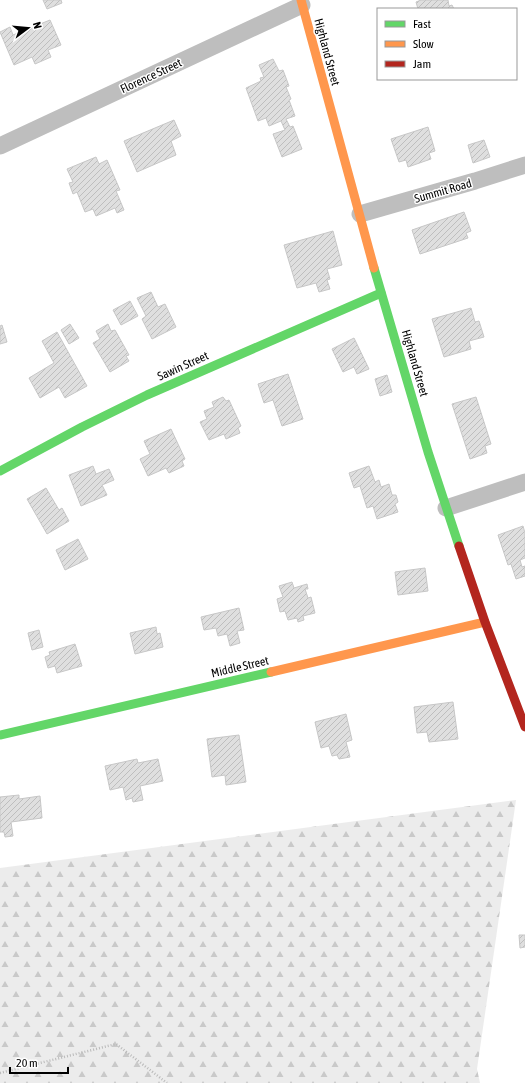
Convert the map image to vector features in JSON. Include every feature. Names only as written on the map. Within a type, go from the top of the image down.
[{"type":"street","name":"Florence Street","points":[[0,146],[301,3]]},
{"type":"street","name":"Highland Street","points":[[301,3],[382,293],[446,508],[485,622],[525,727]]},
{"type":"street","name":"Summit Road","points":[[360,214],[525,165]]},
{"type":"street","name":"Sawin Street","points":[[0,471],[76,430],[147,395],[382,293]]},
{"type":"street","points":[[446,508],[525,482]]},
{"type":"street","name":"Middle Street","points":[[0,735],[485,622]]},
{"type":"path","points":[[0,1073],[116,1044],[167,1083]]},
{"type":"green space","points":[[516,800],[477,1069],[480,1083],[0,1083],[0,868]]},
{"type":"building","points":[[43,0],[61,0],[62,3],[47,9]]},
{"type":"building","points":[[421,0],[448,0],[449,6],[452,5],[454,8],[418,8],[416,2]]},
{"type":"building","points":[[50,20],[61,45],[48,50],[51,57],[35,64],[32,57],[14,65],[0,32],[10,27],[13,35]]},
{"type":"building","points":[[273,59],[279,71],[283,70],[289,86],[286,87],[291,99],[289,100],[295,116],[286,119],[290,127],[293,126],[302,149],[282,157],[273,134],[285,130],[281,121],[269,126],[266,118],[258,121],[246,88],[261,81],[260,78],[264,77],[259,65]]},
{"type":"building","points":[[174,120],[181,136],[171,141],[176,155],[137,172],[124,141]]},
{"type":"building","points":[[428,127],[435,151],[429,153],[431,159],[408,167],[406,160],[399,162],[391,139]]},
{"type":"building","points":[[484,140],[490,157],[473,163],[468,145]]},
{"type":"building","points":[[96,157],[99,164],[107,160],[120,190],[116,191],[124,210],[117,213],[115,208],[96,216],[93,209],[85,212],[77,192],[73,194],[69,183],[73,182],[67,169]]},
{"type":"building","points":[[464,212],[471,231],[466,233],[468,238],[420,254],[412,230]]},
{"type":"building","points":[[333,231],[342,265],[327,269],[330,279],[327,280],[330,289],[319,292],[316,283],[297,288],[284,245]]},
{"type":"building","points":[[151,292],[158,307],[165,304],[176,327],[152,339],[142,319],[146,316],[137,298]]},
{"type":"building","points":[[130,301],[138,316],[121,325],[113,310]]},
{"type":"building","points":[[471,308],[475,322],[479,321],[484,337],[469,341],[471,349],[444,357],[432,319]]},
{"type":"building","points":[[70,324],[79,338],[69,344],[61,330]]},
{"type":"building","points":[[108,324],[111,331],[115,330],[129,355],[126,356],[129,361],[110,372],[93,343],[100,339],[96,331]]},
{"type":"building","points":[[2,325],[7,342],[0,344],[0,326]]},
{"type":"building","points":[[57,332],[87,386],[65,398],[59,387],[40,398],[29,378],[54,363],[42,341]]},
{"type":"building","points":[[354,338],[369,369],[357,374],[354,367],[343,372],[332,349]]},
{"type":"building","points":[[288,374],[303,419],[282,426],[273,400],[264,403],[258,384]]},
{"type":"building","points":[[387,375],[392,392],[380,396],[375,379]]},
{"type":"building","points":[[223,397],[226,401],[229,400],[241,426],[238,428],[240,433],[226,439],[224,434],[209,440],[200,422],[207,419],[204,411],[214,407],[212,402]]},
{"type":"building","points":[[476,397],[491,444],[485,446],[487,453],[470,459],[452,404]]},
{"type":"building","points":[[171,429],[185,459],[182,461],[184,466],[169,473],[166,468],[148,476],[140,459],[150,454],[144,441]]},
{"type":"building","points":[[93,466],[96,474],[109,469],[114,480],[102,485],[107,495],[81,506],[69,475]]},
{"type":"building","points":[[369,466],[375,482],[379,480],[381,487],[389,484],[392,495],[396,495],[398,502],[395,504],[398,512],[377,519],[373,506],[367,508],[360,486],[354,488],[349,473]]},
{"type":"building","points":[[46,488],[59,510],[62,508],[69,521],[47,534],[27,499]]},
{"type":"building","points":[[523,526],[525,533],[525,558],[520,560],[522,567],[525,566],[525,576],[516,579],[511,564],[508,565],[498,535]]},
{"type":"building","points":[[78,539],[88,559],[65,570],[56,550]]},
{"type":"building","points":[[425,568],[428,591],[398,595],[395,572]]},
{"type":"building","points":[[292,582],[294,588],[307,584],[308,589],[305,589],[308,598],[311,597],[315,613],[303,616],[304,620],[298,622],[297,618],[288,620],[285,611],[280,612],[277,599],[283,597],[279,586]]},
{"type":"building","points":[[239,608],[244,630],[237,631],[240,643],[230,646],[227,634],[218,636],[216,628],[204,630],[201,617]]},
{"type":"building","points":[[156,627],[157,634],[160,633],[163,647],[135,654],[130,633]]},
{"type":"building","points":[[39,630],[43,647],[32,650],[28,633]]},
{"type":"building","points":[[75,644],[82,666],[57,673],[55,666],[48,668],[45,657],[50,655],[49,652]]},
{"type":"building","points":[[453,702],[458,739],[429,742],[427,732],[417,733],[414,707]]},
{"type":"building","points":[[346,714],[352,740],[346,742],[350,757],[339,759],[337,755],[332,756],[329,746],[321,748],[315,722]]},
{"type":"building","points":[[239,735],[246,782],[226,785],[225,775],[212,777],[207,739]]},
{"type":"building","points":[[137,759],[138,763],[158,759],[163,781],[140,786],[143,800],[133,802],[132,798],[126,800],[123,787],[110,790],[105,766]]},
{"type":"building","points":[[19,795],[19,799],[40,796],[42,818],[11,822],[13,836],[5,837],[4,832],[0,832],[0,797]]},
{"type":"building","points":[[519,935],[525,935],[525,947],[520,948]]},
{"type":"traffic: fast","points":[[374,268],[428,452],[459,546]]},
{"type":"traffic: fast","points":[[0,471],[82,427],[147,395],[381,293]]},
{"type":"traffic: fast","points":[[0,735],[271,672]]},
{"type":"traffic: slow","points":[[301,0],[374,268]]},
{"type":"traffic: slow","points":[[271,672],[485,622]]},
{"type":"traffic: jam","points":[[459,546],[485,622],[525,727]]}]
